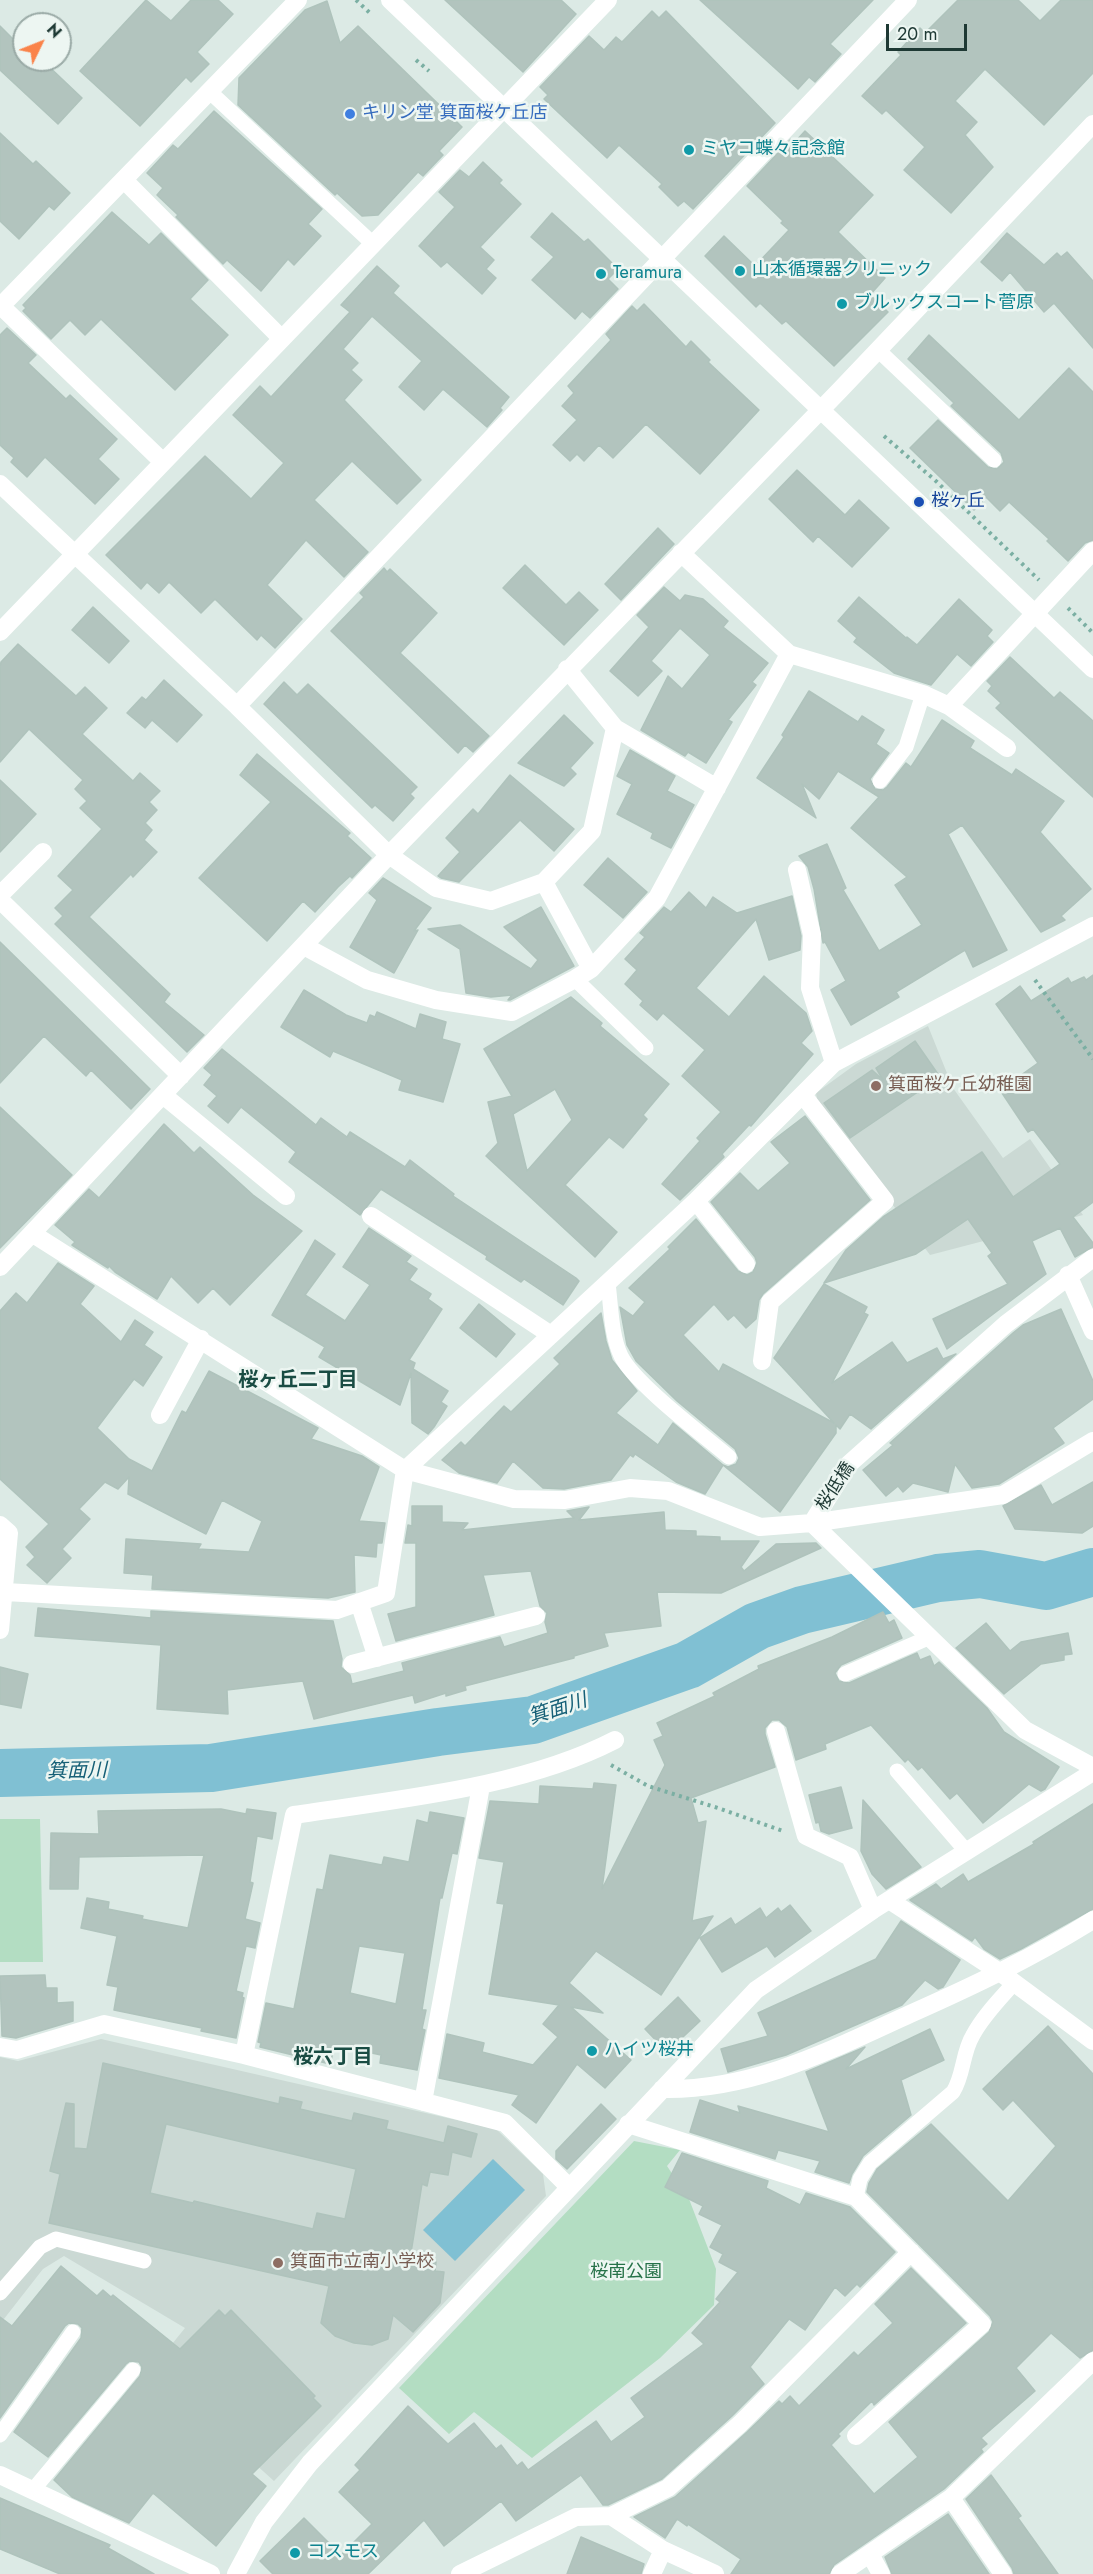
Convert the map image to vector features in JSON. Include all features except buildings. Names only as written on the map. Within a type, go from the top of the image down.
[{"type":"street","points":[[163,462],[0,307],[298,0]]},
{"type":"street","points":[[390,0],[1093,669]]},
{"type":"street","points":[[0,632],[608,0]]},
{"type":"street","points":[[237,706],[908,0]]},
{"type":"street","points":[[1,1266],[389,855],[567,669],[821,410],[1093,124]]},
{"type":"street","points":[[124,180],[281,338]]},
{"type":"street","points":[[0,484],[237,706],[389,855],[435,888],[492,901],[544,882],[592,831],[615,728]]},
{"type":"street","points":[[949,706],[1093,550]]},
{"type":"street","points":[[681,553],[789,654],[923,694],[949,706],[1007,748]]},
{"type":"street","points":[[304,946],[367,980],[436,1000],[513,1012],[575,979],[591,969],[657,898],[789,654]]},
{"type":"street","points":[[567,669],[615,728],[717,788]]},
{"type":"street","points":[[0,896],[43,852]]},
{"type":"street","points":[[797,870],[812,935],[810,988],[834,1063]]},
{"type":"street","points":[[544,882],[591,969]]},
{"type":"street","points":[[0,900],[181,1076]]},
{"type":"street","points":[[5,1592],[337,1610],[386,1593],[405,1470],[696,1201],[834,1063],[1093,926]]},
{"type":"street","points":[[163,1095],[286,1196]]},
{"type":"street","points":[[762,1361],[770,1302],[885,1201],[803,1095]]},
{"type":"street","points":[[696,1201],[746,1264]]},
{"type":"street","points":[[371,1216],[551,1335]]},
{"type":"street","points":[[33,1233],[405,1470],[514,1499],[565,1500],[630,1488],[668,1491],[760,1527],[812,1522],[1003,1495],[1093,1441]]},
{"type":"street","name":"桜低橋","points":[[1093,1258],[1006,1324],[849,1464],[812,1522],[1025,1730],[1093,1767]]},
{"type":"street","points":[[1068,1275],[1093,1331]]},
{"type":"street","points":[[160,1415],[201,1339]]},
{"type":"street","points":[[0,1525],[9,1533],[0,1630]]},
{"type":"street","points":[[358,1602],[377,1658]]},
{"type":"street","points":[[352,1664],[536,1616]]},
{"type":"street","points":[[776,1731],[806,1836],[850,1857],[873,1910]]},
{"type":"street","points":[[244,2055],[294,1815],[481,1786],[590,1753],[615,1740]]},
{"type":"street","points":[[236,2574],[264,2522],[310,2463],[756,1990],[873,1910],[1093,1772]]},
{"type":"street","points":[[423,2102],[481,1786]]},
{"type":"street","points":[[889,1900],[1007,1978],[1093,2041]]},
{"type":"street","points":[[662,2089],[689,2090],[786,2070],[1007,1978],[1093,1920]]},
{"type":"street","points":[[0,2047],[17,2050],[104,2024],[244,2055],[505,2124],[569,2187]]},
{"type":"street","points":[[628,2124],[856,2197],[982,2324],[856,2436]]},
{"type":"street","points":[[460,2574],[576,2517],[610,2516],[668,2488],[740,2424],[911,2252]]},
{"type":"street","points":[[840,2574],[951,2498],[1093,2361]]},
{"type":"street","points":[[0,2475],[211,2574]]},
{"type":"street","points":[[951,2498],[1003,2574]]},
{"type":"street","points":[[610,2516],[663,2550],[715,2574]]},
{"type":"street","points":[[652,2574],[663,2550]]},
{"type":"street","points":[[870,2554],[881,2574]]},
{"type":"lane","points":[[209,92],[372,243]]},
{"type":"lane","points":[[878,350],[994,460]]},
{"type":"lane","points":[[880,781],[906,747],[923,694]]},
{"type":"lane","points":[[575,979],[646,1048]]},
{"type":"lane","points":[[608,1283],[616,1339],[621,1357],[652,1391],[729,1457]]},
{"type":"lane","points":[[844,1674],[930,1637]]},
{"type":"lane","points":[[897,1771],[967,1852]]},
{"type":"lane","points":[[856,2197],[860,2179],[870,2163],[952,2092],[960,2081],[962,2063],[972,2035],[1007,1978]]},
{"type":"lane","points":[[0,2293],[40,2247],[56,2239],[144,2261]]},
{"type":"lane","points":[[0,2435],[73,2332]]},
{"type":"lane","points":[[33,2490],[133,2370]]},
{"type":"path","points":[[880,432],[937,482],[1093,633]]},
{"type":"path","points":[[1023,963],[1093,1059]]},
{"type":"path","points":[[590,1753],[648,1786],[721,1809],[772,1829],[806,1836]]},
{"type":"shaded area","points":[[928,1026],[953,1088],[1003,1158],[1030,1139],[1083,1215],[930,1255],[818,1104],[816,1093],[856,1064]]},
{"type":"shaded area","name":"箕面市立南小学校","points":[[101,2039],[496,2129],[543,2174],[546,2196],[274,2481],[151,2370],[185,2328],[64,2256],[43,2269],[0,2324],[0,2057],[18,2061]]},
{"type":"green space","points":[[0,1819],[40,1819],[43,1962],[0,1962]]},
{"type":"green space","name":"桜南公園","points":[[634,2141],[680,2150],[667,2166],[689,2199],[716,2269],[714,2305],[660,2358],[532,2458],[474,2412],[449,2434],[399,2388]]},
{"type":"water","points":[[493,2159],[525,2190],[455,2261],[423,2230]]},
{"type":"waterway","name":"箕面川","points":[[0,1773],[211,1768],[438,1732],[533,1720],[688,1665],[757,1626],[802,1610],[938,1578],[980,1574],[1046,1586],[1093,1572]]},
{"type":"place","name":"キリン堂 箕面桜ケ丘店","points":[[350,114]]},
{"type":"place","name":"ミヤコ蝶々記念館","points":[[689,150]]},
{"type":"place","name":"山本循環器クリニック","points":[[740,271]]},
{"type":"place","name":"Teramura","points":[[601,274]]},
{"type":"place","name":"ブルックスコート菅原","points":[[842,304]]},
{"type":"place","name":"桜ヶ丘","points":[[919,502]]},
{"type":"place","name":"箕面桜ケ丘幼稚園","points":[[876,1086]]},
{"type":"place","name":"ハイツ桜井","points":[[592,2051]]},
{"type":"place","name":"箕面市立南小学校","points":[[278,2263]]},
{"type":"place","name":"コスモス","points":[[295,2553]]},
{"type":"district","name":"桜ヶ丘二丁目","points":[[298,1381]]},
{"type":"district","name":"桜六丁目","points":[[333,2058]]}]
